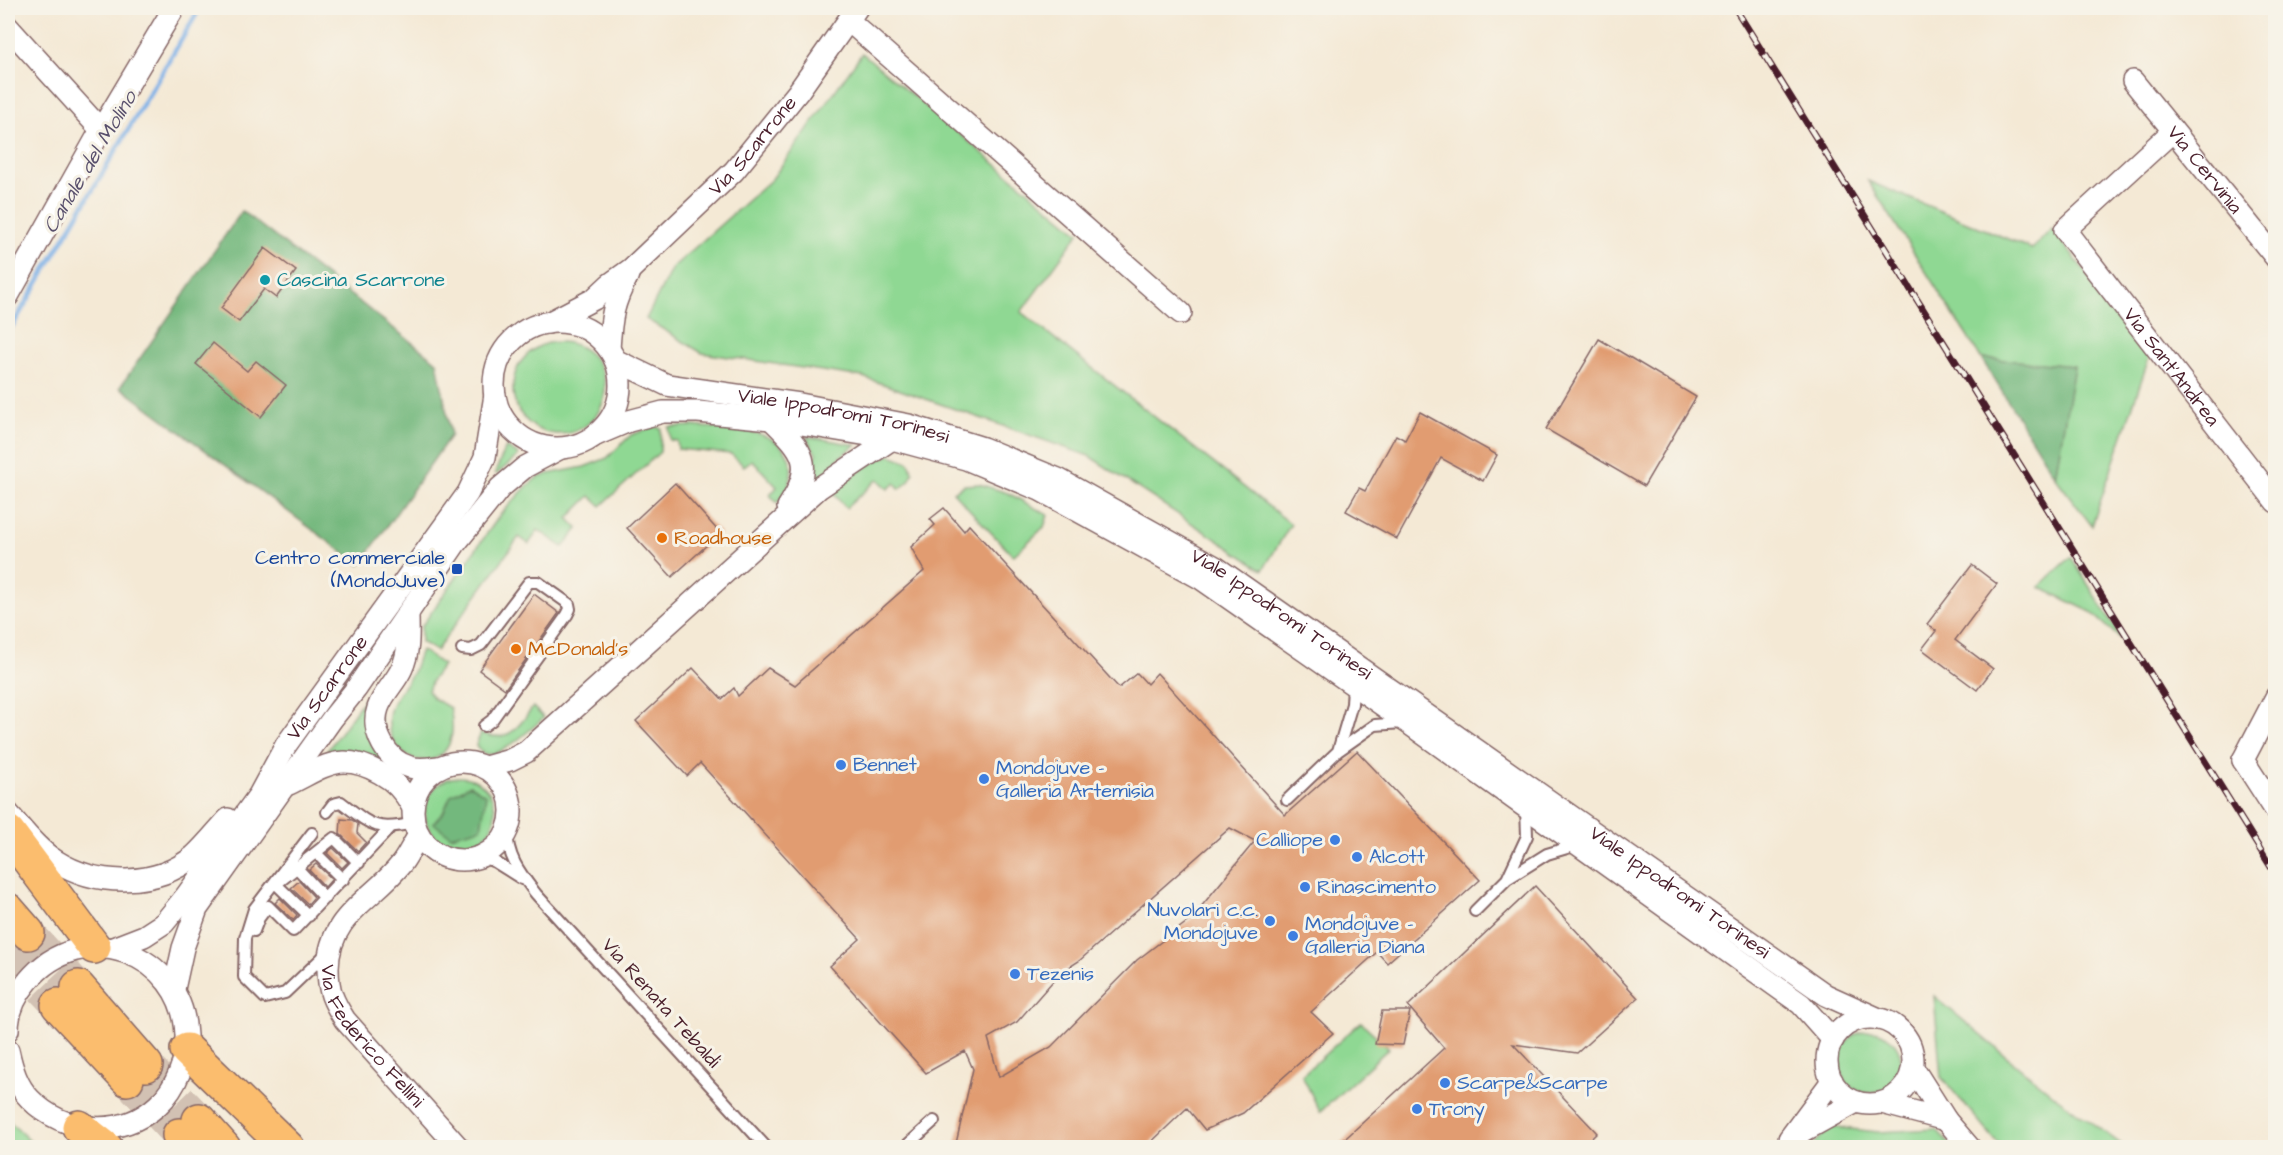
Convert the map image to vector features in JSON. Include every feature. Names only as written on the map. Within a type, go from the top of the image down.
[{"type":"main road","points":[[8,832],[104,947]]},
{"type":"main road","points":[[68,996],[136,1072]]},
{"type":"main road","points":[[187,1050],[288,1148]]},
{"type":"main road","points":[[79,1127],[106,1148]]},
{"type":"main road","points":[[189,1134],[224,1148]]},
{"type":"street","points":[[8,296],[101,130],[174,8]]},
{"type":"street","points":[[853,14],[1181,313]]},
{"type":"street","name":"Via Scarrone","points":[[548,323],[594,298],[631,269],[734,171],[798,92],[853,14]]},
{"type":"street","points":[[8,27],[101,130]]},
{"type":"street","name":"Via Cervinia","points":[[2133,81],[2276,258]]},
{"type":"street","name":"Via Sant'Andrea","points":[[2174,131],[2065,230],[2276,502]]},
{"type":"street","name":"Via Scarrone","points":[[612,355],[611,318],[616,297],[631,269]]},
{"type":"street","points":[[565,322],[582,327],[597,336],[612,355],[620,380],[618,401],[610,420],[596,435],[579,445],[559,448],[541,446],[524,439],[510,428],[500,413],[495,395],[495,375],[501,356],[513,340],[529,329],[548,323],[565,322]]},
{"type":"street","name":"Viale Ippodromi Torinesi","points":[[612,355],[667,385],[800,404],[909,425],[983,448],[1058,479],[1217,568],[1826,995],[1879,1019]]},
{"type":"street","name":"Via Scarrone","points":[[8,1030],[8,1018],[19,992],[37,970],[63,953],[104,947],[144,936],[164,923],[259,795],[286,745],[471,488],[485,457],[495,395]]},
{"type":"street","name":"Viale Ippodromi Torinesi","points":[[596,435],[629,421],[663,412],[698,412],[771,419],[892,439],[966,459],[1041,490],[1200,578],[1408,723],[1801,1004],[1833,1040]]},
{"type":"street","points":[[771,419],[795,442],[802,455],[805,473],[800,489],[778,523]]},
{"type":"street","points":[[485,767],[503,763],[526,752],[829,479],[892,439]]},
{"type":"street","name":"Via Scarrone","points":[[174,989],[183,948],[197,909],[455,544],[500,488],[525,467],[559,448]]},
{"type":"street","points":[[408,613],[407,647],[402,668],[377,709],[376,725],[382,744],[401,763],[411,768],[438,767],[464,761],[485,767],[503,784],[508,795]]},
{"type":"street","points":[[2243,760],[2276,697]]},
{"type":"street","points":[[2243,760],[2276,734]]},
{"type":"street","points":[[8,813],[34,842],[56,861],[78,872],[121,881],[165,873],[195,855],[230,817],[286,745]]},
{"type":"street","points":[[438,767],[420,784],[415,821],[438,854],[452,859],[467,860],[481,856],[496,845],[507,830],[510,819],[508,795],[512,778],[526,752]]},
{"type":"street","name":"Via Scarrone","points":[[285,785],[330,764],[348,760],[362,763],[390,778],[405,792],[415,821]]},
{"type":"street","points":[[2243,760],[2276,811]]},
{"type":"street","name":"Via Federico Fellini","points":[[415,821],[402,863],[346,917],[336,932],[328,952],[328,984],[333,1001],[345,1020],[459,1148]]},
{"type":"street","name":"Via Federico Fellini","points":[[402,863],[438,854]]},
{"type":"street","points":[[8,1050],[14,1075],[29,1099],[52,1117],[79,1127],[107,1128],[135,1120],[158,1104],[177,1079],[187,1050],[185,1018],[174,989],[153,966],[135,956],[104,947]]},
{"type":"street","points":[[1882,1103],[1902,1092],[1913,1068],[1914,1055],[1906,1037],[1892,1023],[1866,1018],[1841,1029],[1828,1053],[1828,1067],[1832,1081],[1840,1092],[1856,1102],[1882,1103],[1946,1120]]},
{"type":"street","points":[[1913,1068],[1946,1120],[1970,1148]]},
{"type":"street","points":[[1784,1143],[1832,1081]]},
{"type":"street","points":[[1784,1143],[1856,1102]]},
{"type":"lane","points":[[462,649],[471,650],[481,645],[529,582],[538,582],[569,604],[570,609],[567,615],[492,720],[484,726]]},
{"type":"lane","points":[[1338,751],[1352,704],[1353,686]]},
{"type":"lane","points":[[1287,800],[1338,751],[1375,725],[1408,723]]},
{"type":"lane","points":[[327,812],[333,804],[340,802],[374,825],[391,828],[415,821]]},
{"type":"lane","points":[[1507,879],[1527,836],[1526,808]]},
{"type":"lane","points":[[256,989],[250,976],[248,961],[252,938],[259,918],[268,906],[293,932],[391,828]]},
{"type":"lane","name":"Via Renata Tebaldi","points":[[507,830],[507,847],[528,883],[767,1148]]},
{"type":"lane","points":[[312,833],[254,909],[245,938],[244,977],[265,998],[285,993],[328,952]]},
{"type":"lane","points":[[266,892],[334,838],[359,863]]},
{"type":"lane","points":[[1475,911],[1507,879],[1547,854],[1577,844]]},
{"type":"lane","points":[[316,853],[343,880]]},
{"type":"lane","name":"Via Renata Tebaldi","points":[[481,856],[508,869],[528,883]]},
{"type":"lane","points":[[297,868],[325,898]]},
{"type":"lane","points":[[276,884],[309,916]]},
{"type":"lane","points":[[904,1148],[934,1121]]},
{"type":"green space","points":[[862,53],[1079,233],[1021,312],[1291,524],[1263,570],[1089,456],[863,377],[702,353],[646,319],[672,268],[772,179]]},
{"type":"green space","points":[[1868,181],[2032,249],[2052,229],[2150,355],[2092,526],[2055,477],[2074,366],[1981,358]]},
{"type":"green space","points":[[242,211],[437,362],[451,435],[360,565],[120,387]]},
{"type":"green space","points":[[559,342],[577,345],[592,355],[602,370],[605,388],[602,406],[592,421],[577,431],[559,434],[541,431],[526,421],[516,406],[513,388],[516,370],[526,355],[541,345]]},
{"type":"green space","points":[[1981,358],[2074,366],[2055,477]]},
{"type":"green space","points":[[692,426],[751,432],[766,436],[778,443],[787,453],[791,466],[789,486],[781,499],[777,503],[770,495],[777,487],[752,460],[744,466],[731,454],[678,449],[677,441],[670,440],[669,427]]},
{"type":"green space","points":[[653,427],[661,428],[660,452],[601,506],[590,496],[568,518],[578,529],[563,547],[538,530],[529,544],[519,537],[436,651],[421,642],[421,627],[500,515],[527,486],[537,478],[548,474],[584,467],[607,458],[631,435]]},
{"type":"green space","points":[[806,436],[856,445],[840,457],[822,478],[813,479],[816,454]]},
{"type":"green space","points":[[506,447],[519,455],[497,474],[495,473]]},
{"type":"green space","points":[[890,455],[909,462],[913,473],[909,481],[900,489],[895,483],[888,489],[878,479],[846,508],[833,493],[855,473]]},
{"type":"green space","points":[[979,484],[1008,493],[1048,515],[1044,527],[1013,556],[953,492],[964,485]]},
{"type":"green space","points":[[2071,557],[2124,642],[2091,612],[2039,587]]},
{"type":"green space","points":[[421,650],[443,665],[432,680],[428,691],[433,698],[450,708],[452,732],[447,748],[437,757],[424,760],[411,757],[399,749],[391,735],[389,716],[395,699],[413,672]]},
{"type":"green space","points":[[395,656],[396,664],[374,698],[394,767],[322,758]]},
{"type":"green space","points":[[533,707],[544,718],[506,748],[489,754],[481,752],[476,745],[481,733],[499,736],[512,732]]},
{"type":"green space","points":[[460,777],[473,780],[485,787],[492,799],[495,812],[492,825],[485,837],[473,844],[460,847],[447,844],[435,837],[428,825],[425,812],[428,799],[435,787],[447,780]]},
{"type":"green space","points":[[470,785],[486,795],[481,828],[451,836],[433,823],[443,813],[451,795]]},
{"type":"green space","points":[[1934,996],[2052,1094],[2125,1147],[2001,1147],[1941,1077]]},
{"type":"green space","points":[[1361,1022],[1389,1048],[1320,1112],[1302,1075]]},
{"type":"green space","points":[[1864,1031],[1876,1031],[1892,1040],[1899,1050],[1901,1062],[1899,1074],[1892,1084],[1876,1093],[1864,1093],[1853,1088],[1844,1079],[1839,1068],[1839,1056],[1844,1045],[1853,1036]]},
{"type":"green space","points":[[8,1120],[36,1147],[8,1147]]},
{"type":"green space","points":[[1832,1127],[1878,1132],[1936,1129],[1953,1147],[1809,1148]]},
{"type":"building","name":"Cascina Scarrone","points":[[265,248],[296,271],[276,298],[264,289],[239,322],[221,308]]},
{"type":"building","points":[[1599,339],[1696,397],[1644,486],[1546,429]]},
{"type":"building","points":[[213,343],[247,371],[256,361],[286,385],[261,417],[196,364]]},
{"type":"building","points":[[1420,412],[1497,455],[1483,481],[1441,458],[1397,539],[1346,511],[1359,488],[1365,491],[1396,435],[1405,440]]},
{"type":"building","points":[[675,483],[720,533],[672,577],[627,528]]},
{"type":"building","name":"Mondojuve - Galleria Artemisia","points":[[944,508],[964,531],[969,525],[1119,688],[1137,673],[1147,684],[1157,673],[1285,815],[1357,751],[1480,880],[1387,963],[1377,952],[1311,1012],[1333,1033],[1243,1113],[1205,1130],[1187,1108],[1145,1148],[955,1148],[973,1069],[965,1051],[926,1073],[830,966],[860,939],[700,763],[687,776],[636,721],[693,668],[722,699],[734,688],[738,696],[768,668],[795,685],[924,571],[911,547],[935,525],[930,519]],"holes":[[[1230,828],[1255,841],[1191,919],[1137,960],[1051,1047],[999,1077],[988,1038],[1017,1022],[1060,973],[1079,961]]]},
{"type":"building","points":[[1972,565],[1997,584],[1955,640],[1993,669],[1977,690],[1922,649],[1936,631],[1927,624]]},
{"type":"building","points":[[534,594],[559,613],[505,689],[479,670]]},
{"type":"building","points":[[341,819],[352,820],[358,824],[357,833],[366,842],[358,851],[340,834]]},
{"type":"building","points":[[333,848],[348,862],[342,868],[327,853]]},
{"type":"building","points":[[316,864],[332,879],[325,887],[309,870]]},
{"type":"building","points":[[299,881],[314,897],[308,904],[291,888]]},
{"type":"building","points":[[1535,886],[1638,998],[1577,1053],[1513,1044],[1597,1133],[1581,1148],[1335,1148],[1444,1048],[1408,1006]]},
{"type":"building","points":[[280,898],[297,915],[293,920],[275,903]]},
{"type":"building","points":[[1382,1011],[1410,1011],[1403,1045],[1375,1044]]},
{"type":"waterway","name":"Canale del Molino","points":[[8,333],[200,8]]},
{"type":"tunnel","points":[[28,933],[78,987]]},
{"type":"tunnel","points":[[8,953],[58,1005]]},
{"type":"tunnel","points":[[146,1065],[199,1120]]},
{"type":"tunnel","points":[[127,1079],[179,1135]]},
{"type":"railway","points":[[1735,8],[2276,875]]},
{"type":"place","name":"Cascina Scarrone","points":[[265,280]]},
{"type":"place","name":"Roadhouse","points":[[662,538]]},
{"type":"place","name":"Centro commerciale (MondoJuve)","points":[[457,569]]},
{"type":"place","name":"McDonald's","points":[[516,649]]},
{"type":"place","name":"Bennet","points":[[841,765]]},
{"type":"place","name":"Mondojuve - Galleria Artemisia","points":[[984,779]]},
{"type":"place","name":"Calliope","points":[[1335,840]]},
{"type":"place","name":"Alcott","points":[[1357,857]]},
{"type":"place","name":"Rinascimento","points":[[1305,887]]},
{"type":"place","name":"Nuvolari c.c. Mondojuve","points":[[1270,921]]},
{"type":"place","name":"Mondojuve - Galleria Diana","points":[[1293,936]]},
{"type":"place","name":"Tezenis","points":[[1015,974]]},
{"type":"place","name":"Scarpe&Scarpe","points":[[1445,1083]]},
{"type":"place","name":"Trony","points":[[1417,1109]]}]
